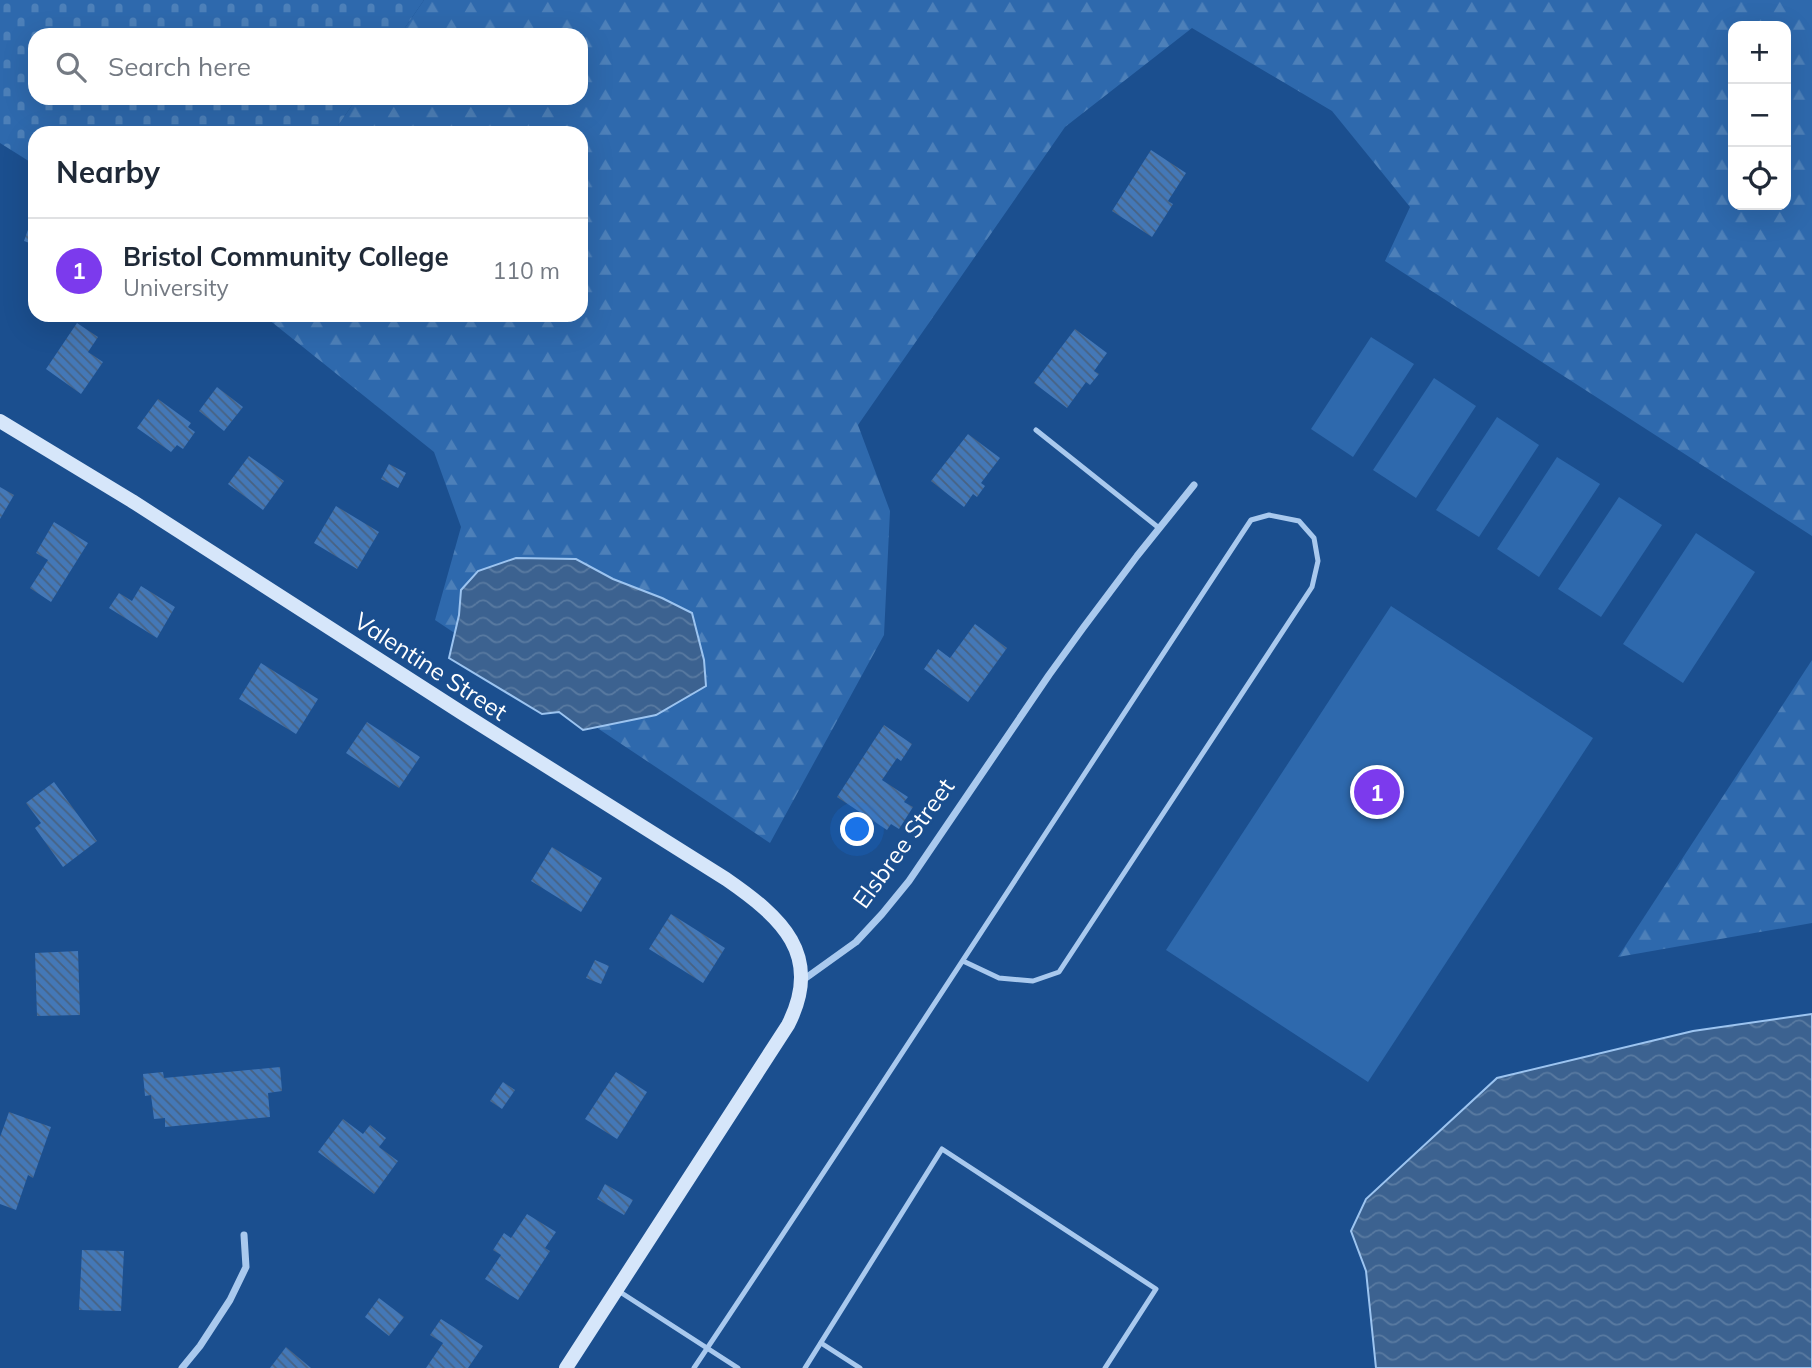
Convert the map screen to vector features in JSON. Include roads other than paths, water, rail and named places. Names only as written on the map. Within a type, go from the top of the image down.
[{"type":"street","name":"Valentine Street","points":[[0,421],[132,501],[473,721],[726,879],[766,910],[783,929],[796,950],[803,980]]},
{"type":"street","name":"Elsbree Street","points":[[803,980],[856,942],[909,881],[1055,666],[1194,485]]},
{"type":"street","points":[[566,1368],[789,1025],[799,1002],[803,980]]},
{"type":"street","points":[[182,1368],[230,1300],[246,1267],[244,1235]]},
{"type":"lane","points":[[1036,430],[1159,528]]},
{"type":"lane","points":[[694,1368],[1251,520],[1269,516],[1299,521],[1314,538],[1318,561],[1312,587],[1059,972],[1033,981],[999,978],[963,961]]},
{"type":"lane","points":[[804,1368],[942,1149],[1156,1289],[1105,1368]]},
{"type":"lane","points":[[617,1290],[738,1368]]},
{"type":"lane","points":[[821,1343],[860,1368]]},
{"type":"water","points":[[516,558],[576,559],[613,579],[692,613],[704,660],[706,686],[656,715],[583,730],[559,712],[542,714],[449,658],[459,615],[461,590],[478,571]]},
{"type":"water","points":[[1812,1014],[1812,1368],[1376,1368],[1366,1271],[1351,1231],[1366,1199],[1497,1078],[1693,1031]]},
{"type":"place","name":"Bristol Community College","points":[[1377,792]]}]
